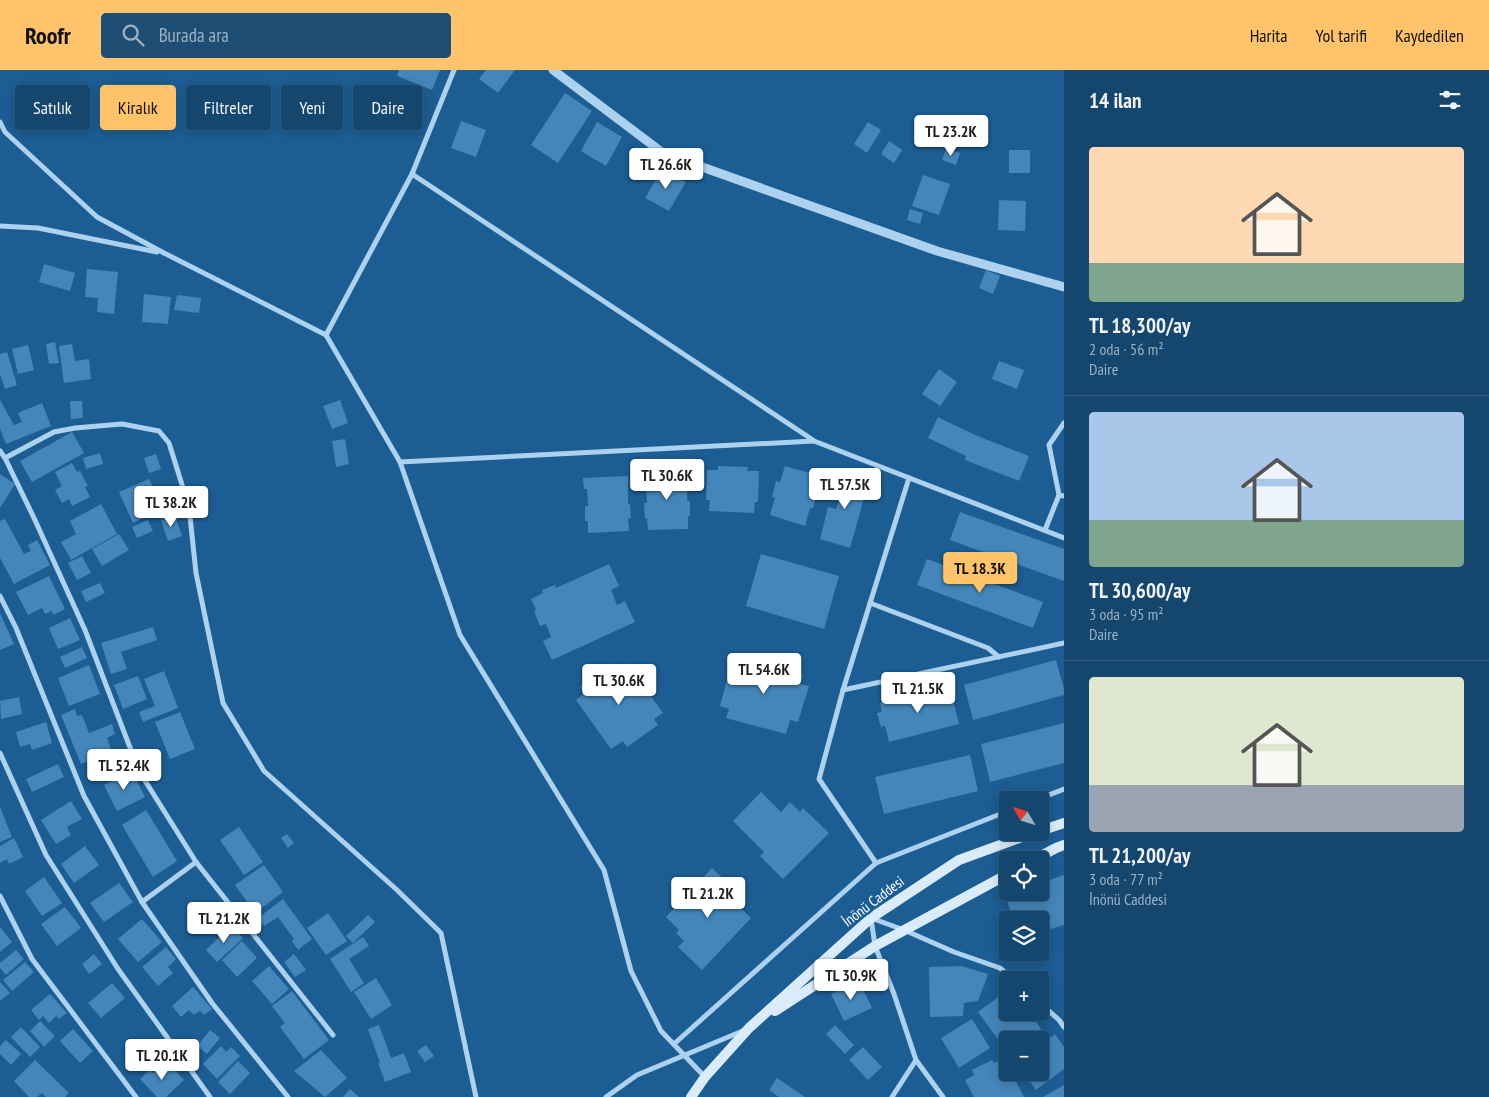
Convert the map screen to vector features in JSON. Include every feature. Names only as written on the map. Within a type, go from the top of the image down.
[{"type":"main road","name":"İnönü Caddesi","points":[[1049,828],[1064,823]]},
{"type":"main road","name":"İnönü Caddesi","points":[[691,1097],[705,1077],[749,1028],[871,918],[959,860],[1013,841]]},
{"type":"main road","points":[[1049,852],[1064,845]]},
{"type":"main road","name":"İnönü Caddesi","points":[[749,1028],[875,946],[999,879]]},
{"type":"street","points":[[326,335],[412,174],[454,70]]},
{"type":"street","points":[[553,70],[663,153],[937,252],[1064,287]]},
{"type":"street","points":[[0,122],[2,132],[97,218],[326,335],[400,462],[460,635],[604,870],[630,971],[661,1031],[705,1077]]},
{"type":"street","points":[[412,174],[814,441],[1064,538]]},
{"type":"street","points":[[0,226],[38,228],[164,253]]},
{"type":"street","points":[[1045,530],[1062,495],[1049,444],[1064,423]]},
{"type":"street","points":[[5,458],[54,432],[75,428],[122,424],[159,431],[170,443],[190,507],[196,573],[222,703],[264,770],[397,890],[440,933],[476,1097]]},
{"type":"street","points":[[400,462],[814,441]]},
{"type":"street","points":[[0,451],[34,518],[85,630],[140,771],[196,862],[333,1035]]},
{"type":"street","points":[[876,863],[819,779],[843,690],[910,478]]},
{"type":"street","points":[[0,596],[16,628],[84,796],[142,902],[212,1003],[288,1097]]},
{"type":"street","points":[[870,603],[988,648],[999,657]]},
{"type":"street","points":[[843,690],[1064,643]]},
{"type":"street","points":[[0,753],[46,855],[118,969],[210,1097]]},
{"type":"street","points":[[1049,795],[1064,789]]},
{"type":"street","points":[[674,1044],[876,863],[999,815]]},
{"type":"street","points":[[142,902],[196,862]]},
{"type":"street","points":[[0,896],[32,959],[136,1097]]},
{"type":"street","points":[[943,1097],[916,1060],[894,994],[875,946],[871,918],[1004,971]]},
{"type":"street","points":[[1049,1012],[1064,1027]]},
{"type":"street","points":[[606,1097],[637,1075],[749,1028]]},
{"type":"street","points":[[892,1097],[916,1060]]},
{"type":"building","points":[[399,70],[440,70],[432,90],[397,76]]},
{"type":"building","points":[[486,70],[515,70],[498,93],[479,79]]},
{"type":"building","points":[[565,93],[592,111],[558,163],[531,145]]},
{"type":"building","points":[[461,121],[486,130],[476,157],[451,148]]},
{"type":"building","points":[[597,122],[622,137],[606,166],[581,151]]},
{"type":"building","points":[[868,122],[881,130],[867,153],[854,144]]},
{"type":"building","points":[[889,141],[902,150],[894,163],[881,154]]},
{"type":"building","points":[[946,149],[960,153],[956,165],[942,160]]},
{"type":"building","points":[[1009,150],[1030,150],[1030,173],[1009,173]]},
{"type":"building","points":[[663,168],[686,182],[669,211],[645,198]]},
{"type":"building","points":[[923,175],[950,184],[939,215],[912,206]]},
{"type":"building","points":[[999,200],[1026,201],[1025,231],[998,230]]},
{"type":"building","points":[[910,209],[923,213],[920,224],[907,220]]},
{"type":"building","points":[[44,264],[75,273],[70,291],[39,282]]},
{"type":"building","points":[[87,269],[118,272],[114,314],[97,312],[98,298],[85,297]]},
{"type":"building","points":[[986,270],[1000,276],[993,294],[979,288]]},
{"type":"building","points":[[144,294],[171,297],[168,324],[142,322]]},
{"type":"building","points":[[177,295],[201,298],[199,313],[174,310]]},
{"type":"building","points":[[55,342],[59,363],[49,364],[46,344]]},
{"type":"building","points":[[72,344],[75,361],[89,359],[91,379],[64,383],[59,346]]},
{"type":"building","points":[[28,345],[34,370],[18,374],[12,349]]},
{"type":"building","points":[[7,352],[17,385],[5,389],[0,374],[0,354]]},
{"type":"building","points":[[999,361],[1024,370],[1017,389],[992,379]]},
{"type":"building","points":[[939,369],[957,382],[940,406],[922,394]]},
{"type":"building","points":[[0,400],[14,425],[22,422],[18,413],[42,403],[51,426],[6,444],[0,429]]},
{"type":"building","points":[[340,400],[348,423],[332,429],[323,406]]},
{"type":"building","points":[[70,401],[82,401],[83,418],[71,419]]},
{"type":"building","points":[[938,417],[975,435],[1029,456],[1019,481],[965,460],[966,456],[928,438]]},
{"type":"building","points":[[72,432],[84,453],[32,482],[20,461]]},
{"type":"building","points":[[345,439],[349,464],[336,467],[332,441]]},
{"type":"building","points":[[100,453],[103,464],[86,469],[83,458]]},
{"type":"building","points":[[156,454],[161,469],[149,473],[144,458]]},
{"type":"building","points":[[72,463],[77,472],[80,471],[88,486],[85,487],[90,497],[72,506],[69,499],[62,503],[55,490],[62,486],[55,472]]},
{"type":"building","points":[[718,466],[748,467],[747,471],[759,471],[758,502],[755,502],[754,513],[709,511],[710,500],[706,500],[707,470],[718,470]]},
{"type":"building","points":[[785,466],[820,476],[815,491],[818,492],[813,508],[810,508],[805,526],[770,515],[775,498],[772,497],[776,481],[780,482]]},
{"type":"building","points":[[840,472],[869,481],[850,548],[820,539],[828,507],[836,509],[839,500],[831,497]]},
{"type":"building","points":[[688,473],[687,501],[690,501],[690,516],[688,516],[688,529],[648,530],[644,503],[647,503],[646,486],[643,486],[642,475]]},
{"type":"building","points":[[0,474],[15,484],[0,508]]},
{"type":"building","points":[[628,476],[628,504],[630,504],[631,518],[628,519],[629,531],[588,533],[588,521],[585,521],[585,506],[588,506],[587,489],[584,489],[583,478]]},
{"type":"building","points":[[149,479],[163,509],[133,523],[119,492]]},
{"type":"building","points":[[101,504],[117,534],[71,560],[61,542],[76,534],[70,521]]},
{"type":"building","points":[[960,512],[1064,549],[1064,581],[950,540]]},
{"type":"building","points":[[175,516],[182,536],[168,541],[161,520]]},
{"type":"building","points":[[5,519],[24,554],[31,551],[28,545],[37,540],[50,565],[14,584],[0,558],[0,521]]},
{"type":"building","points":[[148,520],[153,531],[137,538],[132,527]]},
{"type":"building","points":[[119,534],[129,550],[102,566],[92,549]]},
{"type":"building","points":[[761,554],[839,576],[824,629],[746,606]]},
{"type":"building","points":[[82,556],[91,573],[77,580],[68,563]]},
{"type":"building","points":[[927,559],[1043,602],[1033,628],[917,585]]},
{"type":"building","points":[[609,564],[619,586],[611,590],[617,605],[625,601],[635,622],[552,660],[543,641],[551,637],[546,624],[540,626],[531,599],[543,593],[542,590],[555,585],[556,588]]},
{"type":"building","points":[[49,576],[65,609],[53,615],[52,611],[45,614],[42,608],[28,615],[16,592]]},
{"type":"building","points":[[100,583],[105,593],[86,602],[81,591]]},
{"type":"building","points":[[0,613],[14,644],[0,650]]},
{"type":"building","points":[[70,618],[80,640],[58,649],[49,628]]},
{"type":"building","points":[[153,627],[157,640],[121,652],[127,669],[111,674],[101,643]]},
{"type":"building","points":[[82,647],[87,658],[65,668],[60,657]]},
{"type":"building","points":[[743,657],[803,674],[800,684],[809,686],[798,722],[790,720],[786,734],[726,718],[729,709],[720,706],[731,664],[741,666]]},
{"type":"building","points":[[1056,660],[1064,695],[973,720],[964,685]]},
{"type":"building","points":[[613,663],[618,670],[627,663],[663,713],[654,719],[658,725],[627,747],[623,741],[611,749],[576,700],[585,693],[580,687]]},
{"type":"building","points":[[89,665],[100,694],[69,706],[58,678]]},
{"type":"building","points":[[164,671],[178,708],[143,722],[139,712],[155,706],[144,679]]},
{"type":"building","points":[[138,676],[147,699],[123,709],[114,685]]},
{"type":"building","points":[[949,685],[959,724],[889,742],[885,726],[881,727],[877,713],[882,712],[880,703]]},
{"type":"building","points":[[19,697],[22,714],[1,719],[0,701]]},
{"type":"building","points":[[75,709],[77,716],[82,715],[89,733],[112,724],[115,734],[107,738],[114,758],[96,765],[93,759],[81,764],[61,715]]},
{"type":"building","points":[[180,712],[195,749],[170,759],[155,722]]},
{"type":"building","points":[[46,722],[52,743],[32,750],[30,744],[20,747],[16,732]]},
{"type":"building","points":[[1064,723],[1064,763],[990,782],[981,744]]},
{"type":"building","points":[[970,755],[978,791],[884,814],[875,777]]},
{"type":"building","points":[[58,764],[64,777],[32,792],[26,779]]},
{"type":"building","points":[[132,771],[145,797],[117,811],[104,785]]},
{"type":"building","points":[[761,792],[781,812],[790,802],[800,812],[803,808],[829,833],[783,879],[760,856],[764,852],[733,821]]},
{"type":"building","points":[[71,801],[82,819],[67,827],[71,835],[56,844],[41,820]]},
{"type":"building","points":[[0,807],[12,837],[0,842]]},
{"type":"building","points":[[146,810],[177,861],[153,877],[122,825]]},
{"type":"building","points":[[239,827],[263,862],[244,875],[220,840]]},
{"type":"building","points":[[287,834],[294,843],[288,848],[281,838]]},
{"type":"building","points":[[14,838],[23,857],[9,864],[7,859],[0,863],[0,846]]},
{"type":"building","points":[[85,846],[99,865],[74,883],[61,864]]},
{"type":"building","points":[[264,865],[283,892],[255,913],[235,885]]},
{"type":"building","points":[[712,868],[737,891],[734,894],[741,900],[736,904],[751,918],[702,970],[678,947],[684,941],[676,933],[679,930],[666,917]]},
{"type":"building","points":[[1064,875],[1064,925],[1049,929],[1049,911],[1010,911],[1007,901],[1049,901],[1049,880]]},
{"type":"building","points":[[44,877],[62,903],[42,916],[25,891]]},
{"type":"building","points":[[119,883],[133,902],[104,922],[90,903]]},
{"type":"building","points":[[283,899],[312,939],[298,950],[292,941],[294,939],[278,917],[264,926],[258,918]]},
{"type":"building","points":[[65,907],[81,928],[57,946],[41,924]]},
{"type":"building","points":[[219,907],[231,922],[218,932],[206,917]]},
{"type":"building","points":[[328,913],[347,941],[326,955],[307,928]]},
{"type":"building","points":[[368,915],[375,922],[353,943],[346,936]]},
{"type":"building","points":[[142,919],[162,942],[138,962],[118,939]]},
{"type":"building","points":[[231,926],[243,938],[217,962],[206,950]]},
{"type":"building","points":[[0,927],[12,942],[0,952]]},
{"type":"building","points":[[363,937],[369,946],[349,959],[364,983],[351,992],[330,959]]},
{"type":"building","points":[[242,941],[257,958],[237,977],[222,960]]},
{"type":"building","points":[[166,947],[176,959],[168,967],[173,973],[158,986],[142,967]]},
{"type":"building","points":[[16,950],[24,959],[6,975],[0,968],[0,963]]},
{"type":"building","points":[[94,954],[102,964],[89,974],[82,964]]},
{"type":"building","points":[[294,954],[306,970],[295,977],[284,962]]},
{"type":"building","points":[[25,962],[34,972],[12,991],[3,980]]},
{"type":"building","points":[[269,966],[289,989],[272,1004],[252,981]]},
{"type":"building","points":[[961,966],[988,974],[978,1001],[964,1003],[963,1016],[930,1017],[929,967]]},
{"type":"building","points":[[376,978],[392,1005],[371,1019],[354,992]]},
{"type":"building","points":[[859,981],[872,1008],[844,1021],[831,994]]},
{"type":"building","points":[[0,982],[10,993],[0,1001]]},
{"type":"building","points":[[112,983],[125,998],[101,1018],[88,1003]]},
{"type":"building","points":[[193,987],[212,1009],[204,1015],[200,1011],[194,1015],[189,1010],[181,1017],[172,1006]]},
{"type":"building","points":[[292,991],[329,1040],[304,1059],[280,1027],[285,1023],[272,1006]]},
{"type":"building","points":[[50,994],[67,1013],[59,1019],[56,1016],[49,1023],[43,1016],[39,1020],[31,1010]]},
{"type":"building","points":[[999,997],[999,1021],[1035,1021],[1041,1029],[1038,1031],[999,1031],[999,1041],[978,1012]]},
{"type":"building","points":[[972,1019],[990,1048],[959,1068],[941,1038]]},
{"type":"building","points":[[40,1021],[55,1036],[44,1047],[30,1031]]},
{"type":"building","points":[[379,1025],[391,1058],[404,1053],[411,1072],[385,1082],[368,1029]]},
{"type":"building","points":[[835,1025],[854,1045],[845,1054],[826,1034]]},
{"type":"building","points":[[21,1027],[40,1047],[30,1057],[11,1037]]},
{"type":"building","points":[[73,1029],[93,1051],[80,1063],[60,1041]]},
{"type":"building","points":[[210,1030],[220,1038],[207,1054],[197,1046]]},
{"type":"building","points":[[1055,1034],[1064,1047],[1064,1069],[1049,1080],[1049,1038]]},
{"type":"building","points":[[6,1040],[21,1054],[11,1065],[0,1054],[0,1046]]},
{"type":"building","points":[[426,1045],[434,1056],[425,1062],[417,1051]]},
{"type":"building","points":[[221,1046],[226,1052],[231,1047],[240,1056],[217,1079],[203,1064]]},
{"type":"building","points":[[863,1047],[882,1067],[868,1080],[849,1060]]},
{"type":"building","points":[[321,1050],[347,1078],[325,1097],[294,1071]]},
{"type":"building","points":[[35,1060],[69,1093],[65,1097],[46,1097],[42,1093],[37,1097],[29,1097],[14,1081]]},
{"type":"building","points":[[992,1060],[994,1063],[999,1060],[999,1081],[1016,1081],[1024,1097],[974,1097],[965,1080],[974,1075],[972,1070]]},
{"type":"building","points":[[238,1061],[250,1073],[230,1094],[218,1082]]},
{"type":"building","points":[[164,1062],[184,1080],[166,1097],[157,1097],[140,1079],[150,1070],[153,1073]]},
{"type":"building","points":[[777,1078],[805,1097],[779,1097],[769,1090]]},
{"type":"building","points":[[1030,1081],[1048,1081],[1036,1090]]},
{"type":"building","points":[[1064,1085],[1064,1097],[1043,1097]]},
{"type":"building","points":[[350,1089],[359,1097],[343,1097]]}]
